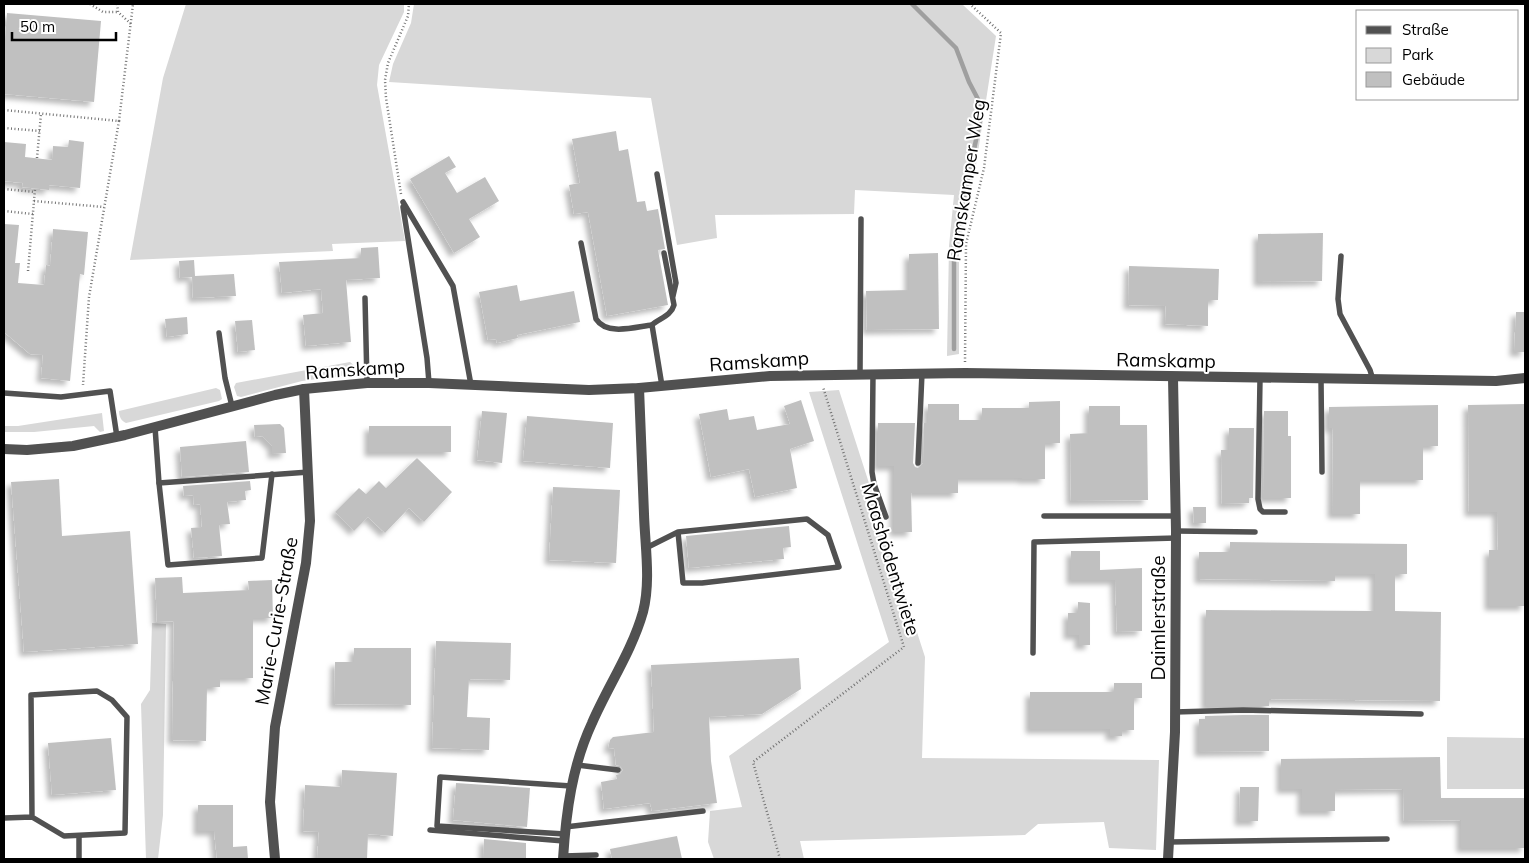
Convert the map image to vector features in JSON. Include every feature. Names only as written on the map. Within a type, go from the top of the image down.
[{"type":"street","name":"Ramskamp","points":[[4,449],[28,450],[73,446],[117,437],[304,389],[368,383],[429,383],[579,390],[639,388],[770,376],[819,374],[965,373],[1173,378],[1496,381],[1525,378]]},
{"type":"street","name":"Daimlerstraße","points":[[1168,859],[1175,712],[1176,516],[1173,378]]},
{"type":"street","points":[[563,858],[571,786],[576,765],[591,724],[632,642],[643,611],[647,576],[639,388]]},
{"type":"street","name":"Marie-Curie-Straße","points":[[275,859],[270,802],[275,727],[306,563],[310,521],[304,389]]},
{"type":"lane","points":[[581,243],[596,319],[600,325],[607,329],[624,329],[652,325],[673,310],[676,283],[657,174]]},
{"type":"lane","points":[[403,202],[427,358],[429,383]]},
{"type":"lane","points":[[403,202],[453,286],[471,385]]},
{"type":"lane","points":[[860,374],[862,220]]},
{"type":"lane","points":[[664,253],[673,298]]},
{"type":"lane","points":[[1341,256],[1338,299],[1340,314],[1368,364],[1373,380]]},
{"type":"lane","points":[[365,298],[368,383]]},
{"type":"lane","points":[[652,325],[662,386]]},
{"type":"lane","points":[[219,333],[232,406]]},
{"type":"lane","points":[[874,374],[872,472],[874,484],[886,517]]},
{"type":"lane","points":[[918,463],[922,374]]},
{"type":"lane","points":[[1260,378],[1258,499],[1260,509],[1263,512],[1284,512]]},
{"type":"lane","points":[[1321,379],[1322,472]]},
{"type":"lane","points":[[4,392],[61,397],[110,390],[117,437]]},
{"type":"lane","points":[[155,427],[168,565],[262,558],[272,474]]},
{"type":"lane","points":[[159,483],[309,472]]},
{"type":"lane","points":[[1044,516],[1176,516]]},
{"type":"lane","points":[[646,548],[678,532],[807,520],[828,535],[839,567],[702,583],[683,582],[678,532]]},
{"type":"lane","points":[[1033,654],[1034,542],[1255,532]]},
{"type":"lane","points":[[4,818],[32,817],[64,836],[124,834],[127,717],[112,700],[97,691],[30,695],[32,817]]},
{"type":"lane","points":[[1175,712],[1243,710],[1421,714]]},
{"type":"lane","points":[[576,765],[618,770]]},
{"type":"lane","points":[[565,834],[437,826],[440,777],[571,786]]},
{"type":"lane","points":[[430,830],[565,834],[703,810]]},
{"type":"lane","points":[[79,836],[79,859]]},
{"type":"lane","points":[[1169,842],[1386,839]]},
{"type":"lane","points":[[563,858],[596,855]]},
{"type":"path","points":[[90,4],[102,12],[118,12]]},
{"type":"path","points":[[117,4],[118,12],[131,24]]},
{"type":"path","points":[[82,394],[89,298],[119,121],[133,4]]},
{"type":"path","points":[[403,202],[386,98],[385,80],[388,63],[408,16],[409,4]]},
{"type":"path","name":"Ramskamper Weg","points":[[965,373],[966,244],[984,168],[1001,33],[970,4]]},
{"type":"path","points":[[4,110],[119,121]]},
{"type":"path","points":[[37,158],[41,114]]},
{"type":"path","points":[[4,128],[40,131]]},
{"type":"path","points":[[4,189],[35,190],[28,272]]},
{"type":"path","points":[[34,202],[104,207]]},
{"type":"path","points":[[4,211],[33,214]]},
{"type":"path","name":"Maashödentwiete","points":[[780,859],[753,762],[904,647],[819,374]]},
{"type":"green space","points":[[186,4],[404,4],[404,12],[379,65],[377,85],[405,241],[332,244],[333,251],[130,260],[163,78]]},
{"type":"green space","points":[[414,4],[962,4],[996,36],[976,165],[959,248],[959,354],[947,356],[949,246],[954,195],[855,190],[854,214],[715,215],[717,238],[677,245],[651,98],[389,82],[393,64],[411,23]]},
{"type":"green space","points":[[350,362],[356,367],[356,374],[302,381],[241,397],[237,396],[234,387],[236,383]]},
{"type":"green space","points":[[216,388],[220,390],[222,399],[219,401],[126,423],[119,415],[119,411]]},
{"type":"green space","points":[[839,390],[925,657],[922,758],[1159,760],[1156,850],[1109,848],[1104,822],[1038,824],[1025,835],[800,841],[804,859],[714,859],[708,842],[710,811],[742,807],[729,756],[889,642],[809,392]]},
{"type":"green space","points":[[102,413],[104,431],[100,432],[94,426],[34,432],[4,432],[4,426],[18,426]]},
{"type":"green space","points":[[152,623],[166,624],[163,815],[158,859],[146,859],[141,704],[150,690]]},
{"type":"green space","points":[[1447,737],[1525,738],[1525,789],[1447,789]]},
{"type":"building","points":[[7,13],[101,21],[94,102],[4,94],[4,53]]},
{"type":"building","points":[[616,131],[619,151],[628,149],[637,202],[645,201],[647,211],[658,209],[665,249],[658,250],[668,305],[607,316],[588,212],[574,214],[569,185],[580,183],[572,139]]},
{"type":"building","points":[[69,140],[84,142],[80,188],[49,185],[49,190],[22,187],[23,183],[4,181],[4,142],[26,144],[25,157],[52,160],[53,146],[68,147]]},
{"type":"building","points":[[449,156],[456,167],[445,173],[457,193],[485,177],[499,201],[469,219],[480,237],[454,253],[410,179]]},
{"type":"building","points":[[4,224],[19,225],[15,263],[20,263],[18,283],[44,285],[46,265],[50,266],[53,229],[88,232],[84,275],[80,274],[70,381],[41,378],[43,355],[30,354],[4,332]]},
{"type":"building","points":[[1323,233],[1322,281],[1258,282],[1258,234]]},
{"type":"building","points":[[378,247],[380,278],[346,280],[351,342],[306,346],[303,315],[323,313],[321,289],[282,293],[279,262],[361,258],[361,248]]},
{"type":"building","points":[[938,253],[939,329],[867,330],[866,291],[909,290],[909,254]]},
{"type":"building","points":[[194,260],[195,276],[234,274],[236,296],[193,298],[192,277],[180,278],[179,261]]},
{"type":"building","points":[[1129,266],[1219,269],[1218,300],[1208,300],[1208,326],[1165,324],[1166,306],[1128,305]]},
{"type":"building","points":[[517,285],[520,301],[574,291],[580,322],[517,335],[518,338],[497,343],[496,339],[488,340],[479,292]]},
{"type":"building","points":[[1516,312],[1525,312],[1525,352],[1514,352]]},
{"type":"building","points":[[187,317],[188,334],[167,337],[165,319]]},
{"type":"building","points":[[252,320],[255,350],[238,352],[235,321]]},
{"type":"building","points":[[801,400],[814,441],[790,449],[797,488],[755,497],[749,469],[711,477],[699,414],[727,409],[729,420],[754,416],[757,430],[790,424],[784,406]]},
{"type":"building","points":[[1060,401],[1060,443],[1045,443],[1045,479],[958,478],[958,493],[911,493],[912,532],[894,532],[894,466],[878,466],[878,423],[915,423],[913,463],[918,468],[923,463],[924,423],[928,423],[928,404],[959,404],[959,420],[982,420],[982,408],[1029,408],[1029,402]]},
{"type":"building","points":[[1525,404],[1525,606],[1489,606],[1489,550],[1498,550],[1497,512],[1469,512],[1468,405]]},
{"type":"building","points":[[1438,405],[1438,446],[1423,446],[1423,480],[1360,480],[1360,514],[1332,514],[1333,428],[1329,428],[1329,407]]},
{"type":"building","points":[[1089,406],[1120,406],[1120,425],[1147,425],[1148,500],[1071,501],[1070,434],[1089,433]]},
{"type":"building","points":[[482,411],[507,413],[502,463],[477,460]]},
{"type":"building","points":[[1264,411],[1288,411],[1288,436],[1291,436],[1291,498],[1263,498]]},
{"type":"building","points":[[527,416],[613,423],[610,468],[523,461]]},
{"type":"building","points":[[280,424],[284,428],[286,453],[272,454],[272,446],[262,436],[255,437],[254,425]]},
{"type":"building","points":[[369,426],[451,426],[451,452],[369,452]]},
{"type":"building","points":[[1229,428],[1254,428],[1253,498],[1249,498],[1249,503],[1222,504],[1221,450],[1229,450]]},
{"type":"building","points":[[246,441],[249,472],[182,477],[180,447]]},
{"type":"building","points":[[417,458],[452,492],[424,522],[409,508],[385,533],[368,517],[354,531],[335,512],[359,488],[366,494],[379,481],[386,488]]},
{"type":"building","points":[[59,479],[62,536],[130,531],[138,644],[24,652],[11,482]]},
{"type":"building","points":[[250,481],[251,490],[245,491],[246,500],[227,502],[230,524],[219,525],[222,556],[194,558],[191,528],[202,527],[200,504],[194,505],[193,495],[184,496],[183,486]]},
{"type":"building","points":[[553,487],[620,490],[616,563],[549,560]]},
{"type":"building","points":[[1193,507],[1206,507],[1206,523],[1194,523]]},
{"type":"building","points":[[789,526],[791,547],[783,548],[784,559],[689,568],[686,536]]},
{"type":"building","points":[[1230,542],[1407,544],[1407,574],[1395,574],[1395,611],[1441,612],[1440,701],[1269,699],[1269,706],[1206,706],[1206,610],[1375,611],[1375,574],[1335,574],[1335,581],[1199,579],[1199,552],[1230,552]]},
{"type":"building","points":[[1071,551],[1100,551],[1100,570],[1142,568],[1142,631],[1117,632],[1115,580],[1071,580]]},
{"type":"building","points":[[182,577],[183,593],[249,590],[248,581],[272,580],[273,618],[253,618],[253,678],[220,678],[220,687],[207,687],[206,741],[172,740],[174,621],[157,622],[155,578]]},
{"type":"building","points":[[1078,602],[1090,603],[1090,645],[1079,645],[1079,635],[1068,635],[1068,613],[1078,613]]},
{"type":"building","points":[[436,641],[511,643],[510,680],[469,679],[467,717],[490,718],[489,750],[432,748]]},
{"type":"building","points":[[354,648],[411,648],[411,705],[334,704],[335,662],[354,662]]},
{"type":"building","points":[[799,658],[801,689],[762,714],[709,717],[711,761],[717,803],[652,811],[650,803],[604,809],[601,782],[617,779],[616,775],[620,774],[623,770],[620,766],[616,765],[614,748],[608,749],[610,740],[613,737],[654,732],[651,665]]},
{"type":"building","points":[[1114,683],[1142,683],[1142,698],[1134,698],[1134,730],[1122,730],[1122,736],[1110,736],[1110,729],[1030,729],[1030,692],[1114,692]]},
{"type":"building","points":[[1269,715],[1269,751],[1199,752],[1199,719],[1205,719],[1205,716]]},
{"type":"building","points":[[111,738],[116,790],[52,795],[48,743]]},
{"type":"building","points":[[1440,757],[1441,798],[1525,798],[1525,848],[1461,848],[1461,820],[1404,821],[1403,789],[1335,790],[1335,811],[1302,811],[1302,789],[1281,789],[1281,759]]},
{"type":"building","points":[[342,770],[397,773],[393,836],[368,834],[367,859],[317,859],[319,832],[303,831],[305,785],[341,787]]},
{"type":"building","points":[[456,783],[530,788],[527,827],[453,820]]},
{"type":"building","points":[[1240,787],[1259,787],[1258,821],[1239,821]]},
{"type":"building","points":[[198,805],[233,805],[233,847],[247,846],[248,859],[217,859],[214,831],[198,831]]},
{"type":"building","points":[[677,836],[682,859],[612,859],[610,849]]},
{"type":"building","points":[[484,839],[526,843],[526,859],[483,859]]},
{"type":"waterway","points":[[912,4],[956,48],[969,82],[980,103],[981,116],[954,245],[954,349]]}]
